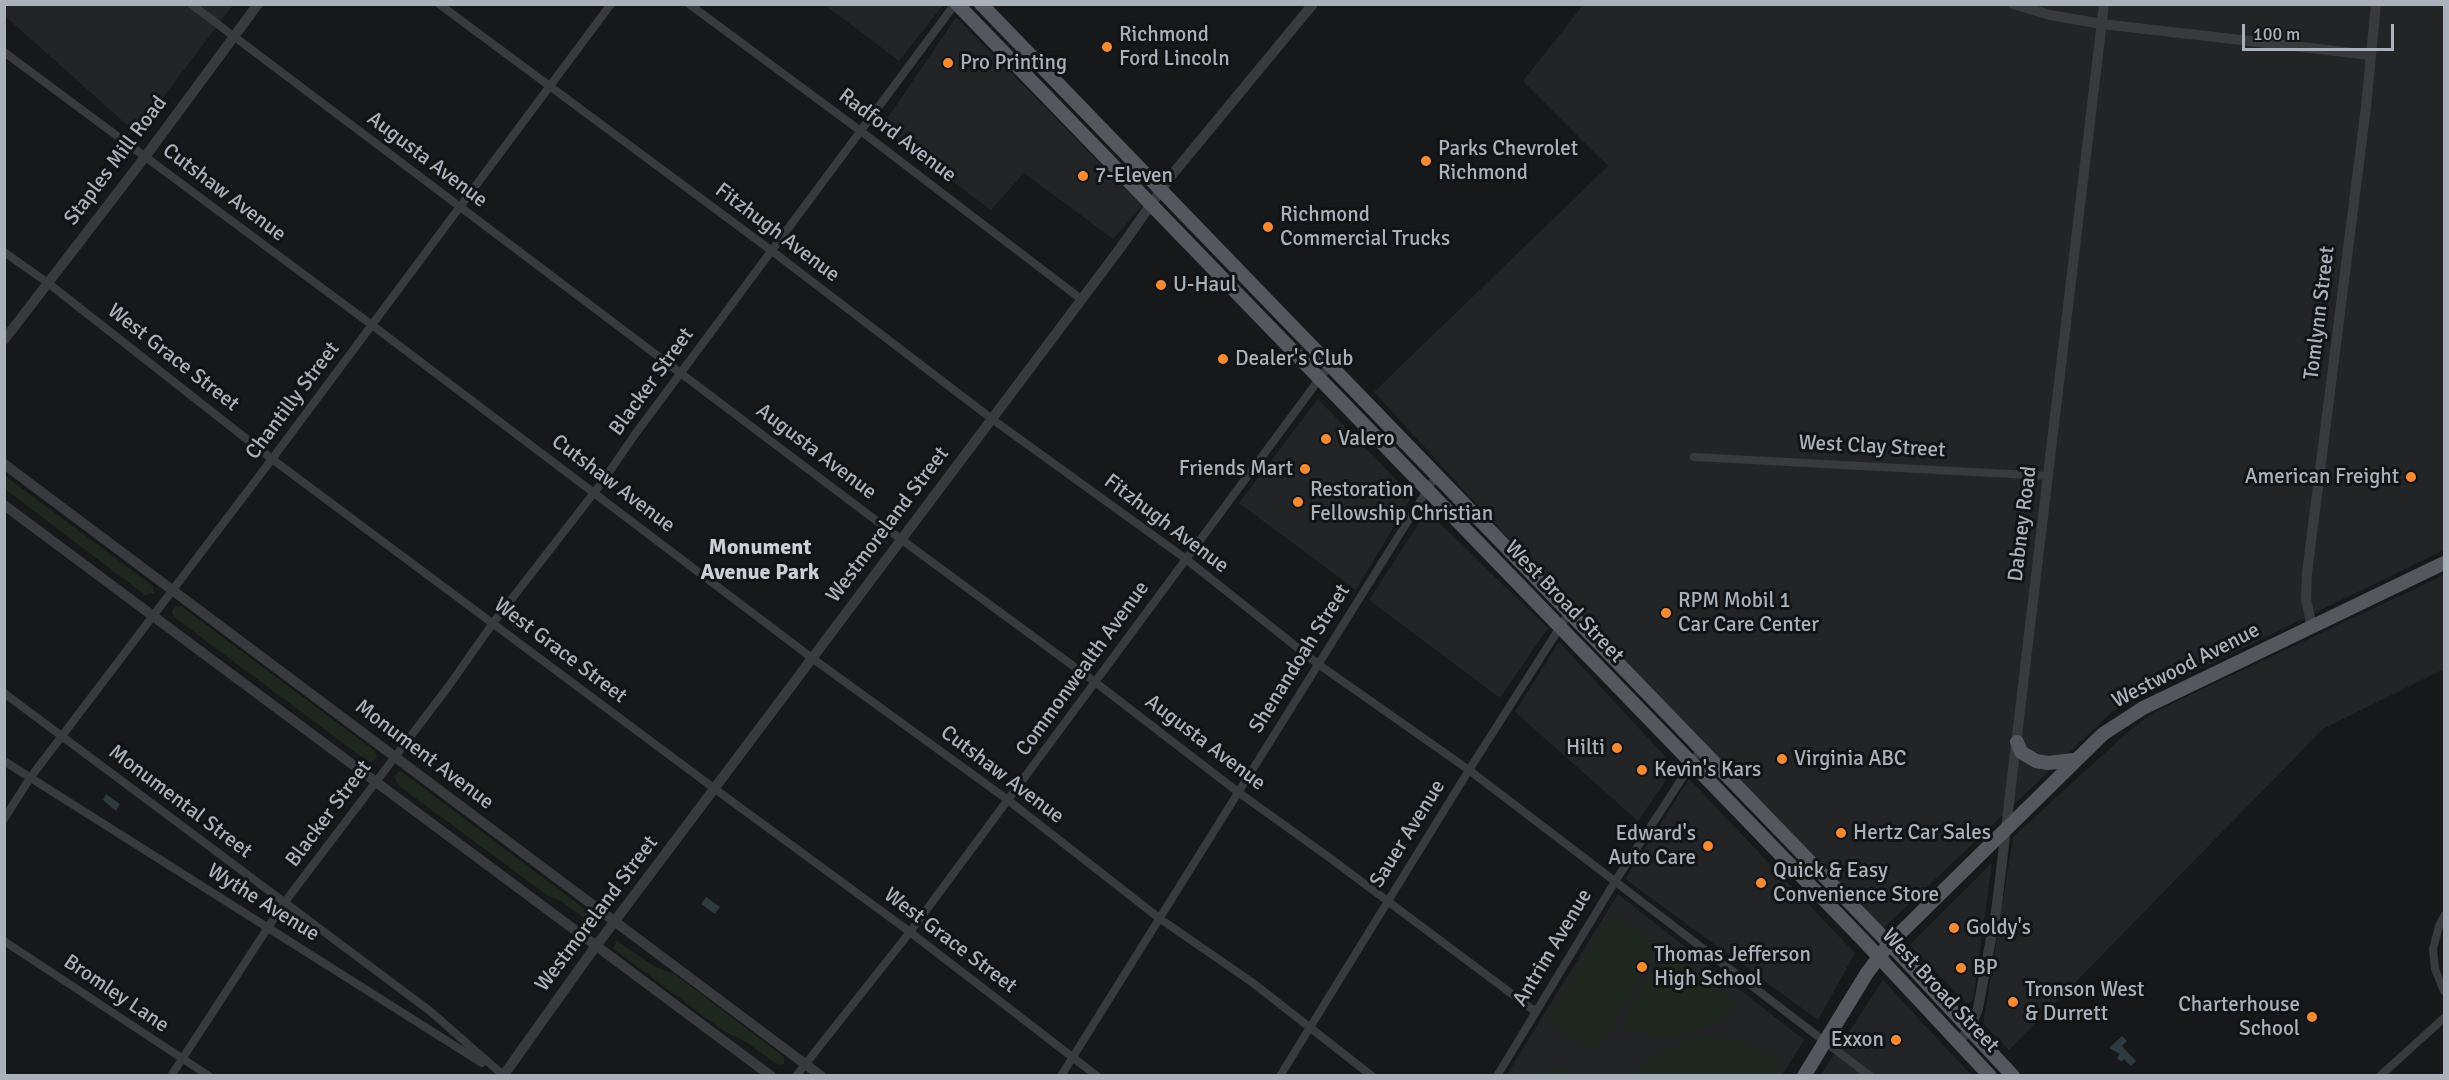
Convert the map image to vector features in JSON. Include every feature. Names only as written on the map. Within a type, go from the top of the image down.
[{"type":"main road","name":"West Broad Street","points":[[956,4],[1878,957],[1990,1076]]},
{"type":"main road","name":"West Broad Street","points":[[981,4],[1889,944],[2013,1076]]},
{"type":"main road","name":"Westwood Avenue","points":[[1804,1076],[1878,957],[1889,944],[2074,760],[2123,719],[2445,563]]},
{"type":"main road","points":[[2016,742],[2021,752],[2036,761],[2048,763],[2074,760]]},
{"type":"street","name":"Augusta Avenue","points":[[191,4],[902,540],[1095,682],[1238,792],[1536,1012]]},
{"type":"street","name":"Staples Mill Road","points":[[4,340],[145,157],[258,4]]},
{"type":"street","name":"Fitzhugh Avenue","points":[[439,4],[772,251],[992,419],[1186,560],[1318,664],[1469,770],[1616,880],[1870,1076]]},
{"type":"street","name":"Chantilly Street","points":[[4,819],[30,778],[272,459],[611,4]]},
{"type":"street","name":"Radford Avenue","points":[[689,4],[1082,299]]},
{"type":"street","name":"Blacker Street","points":[[171,1076],[284,903],[594,492],[956,4]]},
{"type":"street","name":"Westmoreland Street","points":[[503,1075],[597,946],[1082,299],[1160,191],[1313,4]]},
{"type":"street","points":[[2013,4],[2050,15],[2102,24],[2371,55]]},
{"type":"street","name":"Dabney Road","points":[[1958,1041],[1970,1030],[1980,1000],[1990,950],[2104,4]]},
{"type":"street","name":"Tomlynn Street","points":[[2312,627],[2306,599],[2307,573],[2376,4]]},
{"type":"street","name":"Cutshaw Avenue","points":[[4,52],[372,325],[812,658],[1008,800],[1159,918],[1311,1026],[1372,1076]]},
{"type":"street","name":"West Grace Street","points":[[4,252],[48,283],[272,459],[910,932],[1097,1076]]},
{"type":"street","name":"Commonwealth Avenue","points":[[796,1076],[910,932],[1329,366]]},
{"type":"street","name":"West Clay Street","points":[[1694,457],[2048,476]]},
{"type":"street","name":"Monument Avenue","points":[[4,464],[821,1076]]},
{"type":"street","name":"Shenandoah Street","points":[[1061,1076],[1436,476]]},
{"type":"street","points":[[4,505],[771,1076]]},
{"type":"street","name":"Sauer Avenue","points":[[1280,1076],[1569,613]]},
{"type":"street","name":"Monumental Street","points":[[4,693],[430,1011],[503,1075]]},
{"type":"street","name":"Antrim Avenue","points":[[1497,1076],[1616,880],[1701,749]]},
{"type":"street","name":"Wythe Avenue","points":[[4,761],[423,1027],[503,1075]]},
{"type":"street","points":[[2445,916],[2439,926],[2433,949],[2435,969],[2445,991]]},
{"type":"street","name":"Bromley Lane","points":[[4,941],[209,1076]]},
{"type":"street","points":[[2380,1076],[2445,1018]]},
{"type":"shaded area","points":[[5,5],[233,5],[136,133],[5,16]]},
{"type":"shaded area","points":[[825,5],[943,5],[899,61]]},
{"type":"shaded area","points":[[1583,5],[2444,5],[2444,550],[2112,712],[1874,937],[1374,392],[1608,166],[1523,81]]},
{"type":"shaded area","points":[[956,17],[1142,206],[1113,239],[1024,173],[991,210],[881,128]]},
{"type":"shaded area","points":[[1318,399],[1412,496],[1356,590],[1239,503]]},
{"type":"shaded area","points":[[4,475],[153,586],[154,593],[145,595],[5,489]]},
{"type":"shaded area","points":[[1427,511],[1548,628],[1500,698],[1369,600]]},
{"type":"shaded area","points":[[2444,575],[2444,669],[2323,729],[2009,1050],[1984,1024],[1984,1018],[2013,837],[2129,731],[2154,712]]},
{"type":"shaded area","points":[[175,606],[181,606],[375,751],[377,756],[375,760],[367,761],[174,617],[172,612]]},
{"type":"shaded area","points":[[1559,642],[1675,767],[1638,821],[1515,712]]},
{"type":"shaded area","points":[[398,772],[402,772],[598,919],[598,924],[594,925],[561,901],[547,895],[399,786],[394,777]]},
{"type":"shaded area","points":[[1689,779],[1855,953],[1818,1020],[1625,879]]},
{"type":"shaded area","points":[[106,794],[120,804],[116,811],[103,800]]},
{"type":"shaded area","points":[[1992,863],[1973,1000],[1967,1004],[1910,945]]},
{"type":"shaded area","name":"Thomas Jefferson High School","points":[[1618,894],[1804,1040],[1782,1075],[1506,1076]]},
{"type":"shaded area","points":[[706,897],[720,907],[715,914],[701,904]]},
{"type":"shaded area","points":[[1612,915],[1660,945],[1594,1050],[1547,1021]]},
{"type":"shaded area","points":[[617,941],[654,966],[676,975],[784,1057],[784,1064],[778,1065],[706,1018],[614,949],[614,942]]},
{"type":"shaded area","points":[[1671,953],[1736,1003],[1718,1020],[1687,1034],[1653,1036],[1621,1026],[1662,955]]},
{"type":"shaded area","points":[[1883,980],[1971,1075],[1820,1076]]},
{"type":"shaded area","points":[[2122,1036],[2127,1041],[2122,1046],[2136,1061],[2131,1066],[2124,1059],[2121,1062],[2117,1058],[2120,1054],[2109,1048]]},
{"type":"shaded area","points":[[1700,1037],[1722,1037],[1744,1042],[1764,1052],[1781,1066],[1774,1075],[1635,1075],[1646,1063],[1666,1048]]},
{"type":"shaded area","points":[[1552,1068],[1563,1069],[1576,1075],[1536,1075]]},
{"type":"place","name":"Richmond Ford Lincoln","points":[[1107,47]]},
{"type":"place","name":"Pro Printing","points":[[948,63]]},
{"type":"place","name":"Parks Chevrolet Richmond","points":[[1426,161]]},
{"type":"place","name":"7-Eleven","points":[[1083,176]]},
{"type":"place","name":"Richmond Commercial Trucks","points":[[1268,227]]},
{"type":"place","name":"U-Haul","points":[[1161,285]]},
{"type":"place","name":"Dealer's Club","points":[[1223,359]]},
{"type":"place","name":"Valero","points":[[1326,439]]},
{"type":"place","name":"Friends Mart","points":[[1305,469]]},
{"type":"place","name":"American Freight","points":[[2411,477]]},
{"type":"place","name":"Restoration Fellowship Christian","points":[[1298,502]]},
{"type":"place","name":"RPM Mobil 1 Car Care Center","points":[[1666,613]]},
{"type":"place","name":"Hilti","points":[[1617,748]]},
{"type":"place","name":"Virginia ABC","points":[[1782,759]]},
{"type":"place","name":"Kevin's Kars","points":[[1642,770]]},
{"type":"place","name":"Hertz Car Sales","points":[[1841,833]]},
{"type":"place","name":"Edward's Auto Care","points":[[1708,846]]},
{"type":"place","name":"Quick & Easy Convenience Store","points":[[1761,883]]},
{"type":"place","name":"Goldy's","points":[[1954,928]]},
{"type":"place","name":"Thomas Jefferson High School","points":[[1642,967]]},
{"type":"place","name":"BP","points":[[1961,968]]},
{"type":"place","name":"Tronson West & Durrett","points":[[2013,1002]]},
{"type":"place","name":"Charterhouse School","points":[[2312,1017]]},
{"type":"place","name":"Exxon","points":[[1896,1040]]},
{"type":"district","name":"Monument Avenue Park","points":[[760,560]]}]
